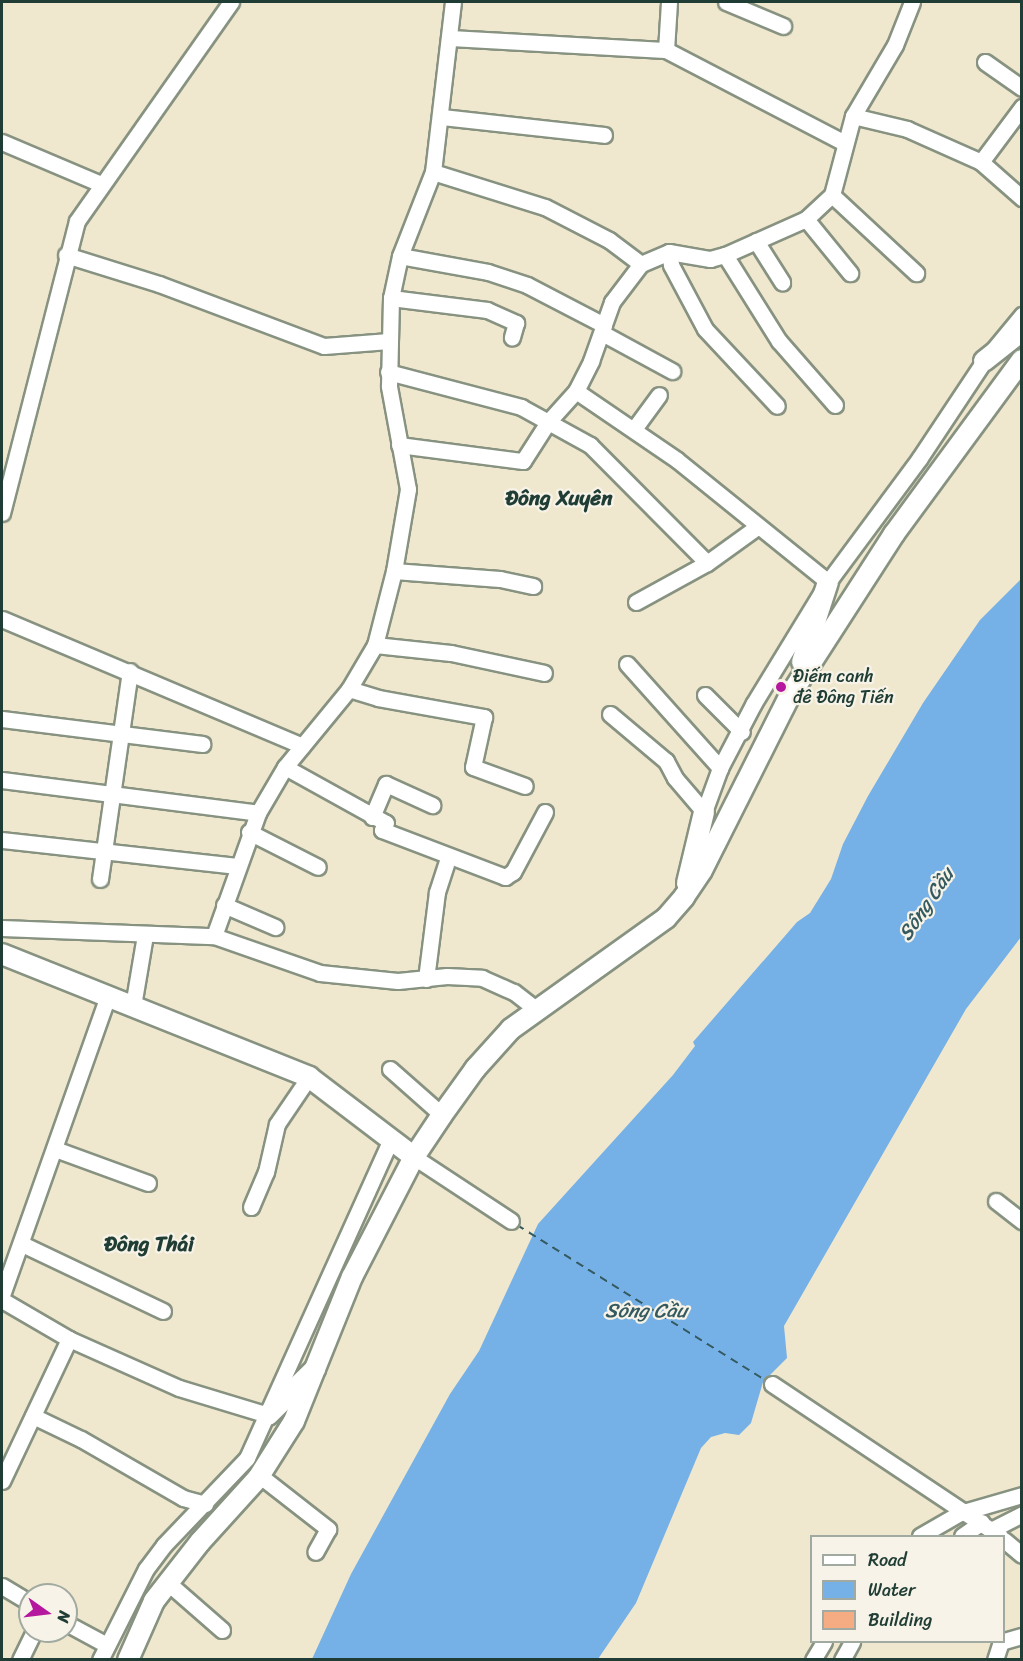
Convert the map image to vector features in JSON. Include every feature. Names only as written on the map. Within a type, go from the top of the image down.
[{"type":"main road","points":[[984,361],[1022,332]]},
{"type":"main road","points":[[128,1659],[139,1633],[168,1582],[260,1475],[294,1421],[319,1366],[352,1277],[414,1157],[442,1115],[497,1043],[536,1009],[666,918],[684,897],[702,870],[789,697],[894,534],[1022,360]]},
{"type":"main road","points":[[789,697],[824,602],[828,582]]},
{"type":"main road","points":[[684,897],[704,812]]},
{"type":"main road","points":[[2,954],[309,1077],[414,1157]]},
{"type":"main road","points":[[268,1415],[319,1366]]},
{"type":"main road","points":[[111,1652],[139,1633]]},
{"type":"street","points":[[2,513],[66,255],[77,221],[231,2]]},
{"type":"street","points":[[214,936],[249,832],[258,813],[285,767],[349,689],[375,645],[394,571],[408,489],[388,372],[391,298],[400,256],[433,172],[453,2]]},
{"type":"street","points":[[666,50],[669,2]]},
{"type":"street","points":[[726,2],[783,26]]},
{"type":"street","points":[[399,445],[523,461],[548,422],[576,391],[612,302],[641,264],[669,252],[710,259],[725,255],[806,219],[832,195],[853,116],[895,45],[912,2]]},
{"type":"street","points":[[449,38],[666,50],[845,143]]},
{"type":"street","points":[[985,62],[1022,88]]},
{"type":"street","points":[[981,162],[1022,107]]},
{"type":"street","points":[[853,116],[907,129],[981,162],[1022,198]]},
{"type":"street","points":[[441,117],[604,135]]},
{"type":"street","points":[[2,142],[101,184]]},
{"type":"street","points":[[433,172],[545,207],[609,240],[641,264]]},
{"type":"street","points":[[832,195],[916,273]]},
{"type":"street","points":[[806,219],[850,273]]},
{"type":"street","points":[[756,241],[782,282]]},
{"type":"street","points":[[669,252],[671,266],[705,329],[777,406]]},
{"type":"street","points":[[66,255],[159,284],[324,346],[389,341]]},
{"type":"street","points":[[725,255],[779,340],[835,405]]},
{"type":"street","points":[[400,256],[488,272],[527,285],[672,371]]},
{"type":"street","points":[[391,298],[487,310],[516,323],[512,337]]},
{"type":"street","points":[[610,714],[666,761],[675,778],[704,812],[720,768],[742,732],[754,703],[828,582],[919,459],[984,361],[1022,315]]},
{"type":"street","points":[[388,372],[521,407],[590,446],[707,563]]},
{"type":"street","points":[[576,391],[634,429],[828,582]]},
{"type":"street","points":[[634,429],[659,395]]},
{"type":"street","points":[[636,602],[707,563],[757,527]]},
{"type":"street","points":[[394,571],[500,579],[532,586]]},
{"type":"street","points":[[2,619],[130,671],[302,746]]},
{"type":"street","points":[[375,645],[451,653],[544,673]]},
{"type":"street","points":[[627,664],[720,768]]},
{"type":"street","points":[[100,879],[130,671]]},
{"type":"street","points":[[349,689],[378,698],[484,717],[473,767],[525,786]]},
{"type":"street","points":[[705,695],[742,732]]},
{"type":"street","points":[[2,719],[202,744]]},
{"type":"street","points":[[285,767],[386,823],[382,830],[448,858],[505,877],[513,872],[545,812]]},
{"type":"street","points":[[2,780],[258,813]]},
{"type":"street","points":[[372,817],[386,784],[432,805]]},
{"type":"street","points":[[249,832],[318,867]]},
{"type":"street","points":[[2,840],[237,866]]},
{"type":"street","points":[[426,979],[437,892],[448,858]]},
{"type":"street","points":[[224,905],[275,927]]},
{"type":"street","points":[[2,928],[214,936],[320,973],[374,980],[482,978],[514,992],[536,1009]]},
{"type":"street","points":[[133,1006],[145,934]]},
{"type":"street","points":[[108,996],[2,1301],[69,1339],[179,1388],[268,1415]]},
{"type":"street","points":[[390,1069],[442,1115]]},
{"type":"street","points":[[250,1207],[266,1172],[277,1124],[309,1077]]},
{"type":"street","points":[[100,1659],[111,1652],[146,1569],[247,1458],[392,1139]]},
{"type":"street","points":[[55,1149],[148,1183]]},
{"type":"street","points":[[414,1157],[511,1221]]},
{"type":"street","points":[[996,1201],[1022,1221]]},
{"type":"street","points":[[22,1244],[163,1311]]},
{"type":"street","points":[[2,1481],[69,1339]]},
{"type":"street","points":[[772,1384],[960,1513],[991,1530]]},
{"type":"street","points":[[33,1416],[81,1439],[174,1494],[205,1504]]},
{"type":"street","points":[[260,1475],[328,1528],[315,1552]]},
{"type":"street","points":[[922,1535],[960,1513],[1022,1495]]},
{"type":"street","points":[[967,1535],[991,1530],[1022,1514]]},
{"type":"street","points":[[1005,1541],[1022,1555]]},
{"type":"street","points":[[168,1582],[222,1630]]},
{"type":"street","points":[[2,1586],[18,1596]]},
{"type":"street","points":[[78,1631],[111,1652]]},
{"type":"street","points":[[1005,1640],[1022,1636]]},
{"type":"street","points":[[20,1659],[27,1643]]},
{"type":"street","points":[[813,1659],[823,1643]]},
{"type":"street","points":[[841,1659],[845,1643]]},
{"type":"street","points":[[841,1659],[851,1643]]},
{"type":"street","points":[[995,1659],[1002,1643]]},
{"type":"water","name":"Sông Cầu","points":[[1021,579],[1021,937],[966,1009],[784,1326],[787,1358],[763,1382],[751,1423],[739,1435],[725,1433],[711,1437],[701,1448],[636,1603],[598,1659],[312,1659],[351,1574],[450,1394],[479,1351],[538,1224],[673,1075],[695,1046],[693,1042],[797,922],[810,913],[831,879],[843,844],[868,796],[923,703],[980,620]]},
{"type":"building","points":[[779,681],[784,686],[779,691],[774,686]]},
{"type":"ferry route","points":[[517,1225],[767,1381]]},
{"type":"place","name":"Điếm canh đê Đông Tiến","points":[[781,687]]},
{"type":"district","name":"Đông Xuyên","points":[[559,498]]},
{"type":"district","name":"Đông Thái","points":[[149,1244]]}]
